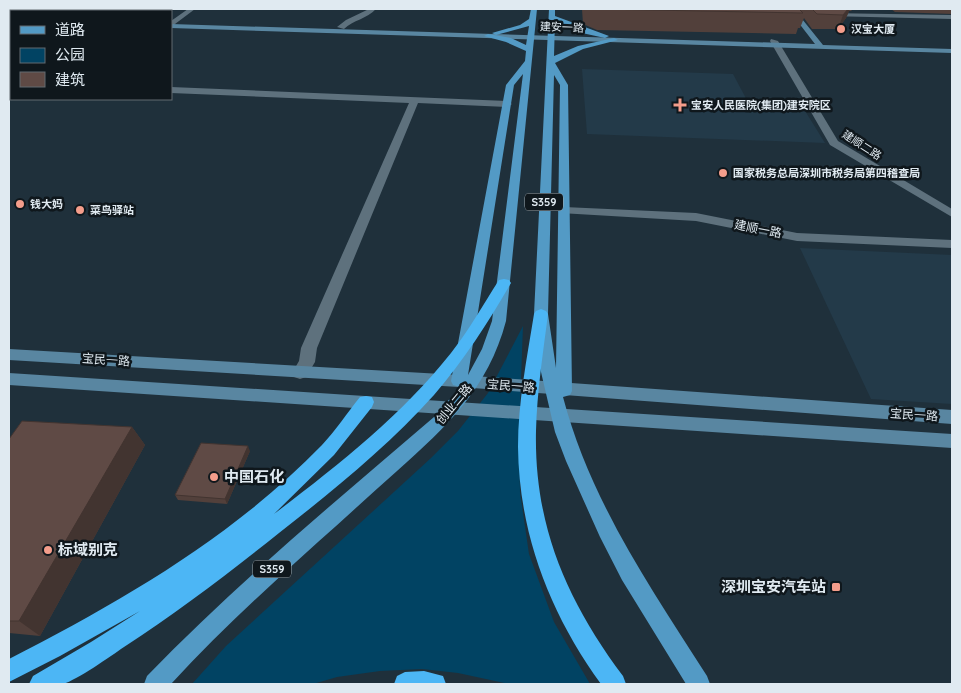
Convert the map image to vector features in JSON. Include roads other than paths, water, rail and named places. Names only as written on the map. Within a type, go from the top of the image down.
[{"type":"highway","points":[[41,684],[119,638],[181,596],[278,523],[363,454],[411,410],[452,363],[481,324],[504,283]]},
{"type":"highway","points":[[541,314],[529,405],[527,446],[527,475],[532,511],[543,554],[560,600],[580,634],[615,684]]},
{"type":"highway","points":[[9,671],[169,583],[216,549],[290,488],[329,449],[366,402]]},
{"type":"highway","points":[[405,684],[435,684]]},
{"type":"main road","name":"创业二路","points":[[155,684],[200,637],[257,583],[418,443],[461,398],[484,364],[495,338],[504,283],[534,9]]},
{"type":"main road","name":"S359","points":[[552,9],[541,314],[549,372],[564,432],[607,531],[629,573],[699,684]]},
{"type":"main road","points":[[793,11],[820,44]]},
{"type":"main road","points":[[552,17],[585,31],[605,36]]},
{"type":"main road","points":[[492,34],[522,27],[533,20]]},
{"type":"main road","name":"建安一路","points":[[172,24],[341,27],[492,34]]},
{"type":"main road","name":"建安一路","points":[[172,24],[531,35],[614,40],[952,47]]},
{"type":"main road","points":[[459,382],[510,85],[529,56],[508,40],[492,34]]},
{"type":"main road","name":"建安一路","points":[[551,36],[605,36],[775,43]]},
{"type":"main road","points":[[564,390],[564,85],[550,62],[563,53],[584,46],[614,40]]},
{"type":"main road","name":"建安一路","points":[[820,44],[952,51]]},
{"type":"main road","name":"宝民一路","points":[[9,354],[459,382],[952,418]]},
{"type":"main road","name":"宝民一路","points":[[9,379],[952,441]]},
{"type":"street","points":[[172,24],[192,9]]},
{"type":"street","points":[[341,27],[346,21],[367,14],[373,9]]},
{"type":"street","points":[[793,11],[804,13]]},
{"type":"street","points":[[824,13],[952,17]]},
{"type":"street","name":"建顺二路","points":[[775,43],[834,144],[952,214]]},
{"type":"street","points":[[172,90],[507,104]]},
{"type":"street","points":[[300,373],[307,362],[309,348],[415,100]]},
{"type":"street","name":"建顺一路","points":[[564,211],[696,217],[797,237],[952,244]]},
{"type":"place","name":"汉宝大厦","points":[[841,29]]},
{"type":"place","name":"宝安人民医院(集团)建安院区","points":[[680,105]]},
{"type":"place","name":"国家税务总局深圳市税务局第四稽查局","points":[[723,173]]},
{"type":"place","name":"钱大妈","points":[[20,204]]},
{"type":"place","name":"菜鸟驿站","points":[[80,210]]},
{"type":"place","name":"中国石化","points":[[214,477]]},
{"type":"place","name":"标域别克","points":[[48,550]]},
{"type":"place","name":"深圳宝安汽车站","points":[[836,587]]}]
